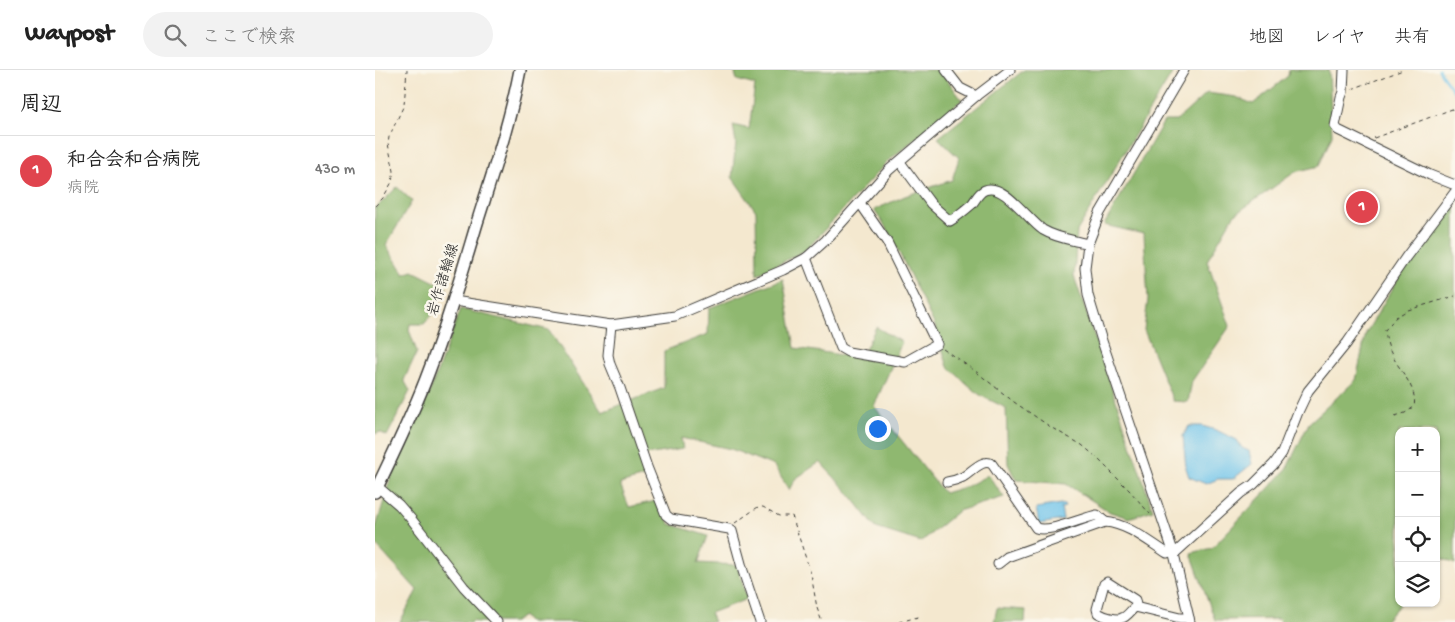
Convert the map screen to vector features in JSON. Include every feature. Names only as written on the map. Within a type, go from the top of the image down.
[{"type":"main road","name":"岩作諸輪線","points":[[376,489],[415,408],[454,301],[503,142],[514,102],[520,70]]},
{"type":"street","points":[[946,70],[960,88],[976,96]]},
{"type":"street","points":[[454,301],[611,325],[675,316],[783,270],[806,258],[826,240],[889,170],[1009,70]]},
{"type":"street","points":[[1135,607],[1189,620],[1173,553],[1088,295],[1085,268],[1091,232],[1100,213],[1185,70]]},
{"type":"street","points":[[1344,70],[1343,92],[1335,126],[1338,130],[1455,186]]},
{"type":"street","points":[[899,162],[931,204],[950,221],[974,202],[983,190],[990,188],[1001,191],[1009,196],[1031,220],[1044,230],[1062,238],[1088,244]]},
{"type":"street","points":[[998,564],[1007,557],[1105,522],[1126,527],[1167,553],[1173,553],[1241,493],[1253,485],[1274,464],[1282,453],[1308,391],[1347,343],[1406,257],[1455,192]]},
{"type":"street","points":[[806,258],[841,348],[848,352],[905,362],[937,344],[887,242],[860,203]]},
{"type":"street","points":[[611,325],[608,355],[610,364],[666,515],[671,519],[732,531],[760,622]]},
{"type":"street","points":[[947,482],[963,477],[983,462],[988,462],[992,464],[1036,528],[1041,530],[1097,515],[1105,522]]},
{"type":"street","points":[[376,489],[399,505],[455,576],[497,622]]},
{"type":"street","points":[[1107,582],[1135,600],[1135,607],[1124,618],[1120,619],[1098,614],[1097,609],[1104,584],[1107,582]]},
{"type":"path","points":[[375,206],[383,198],[392,182],[393,161],[388,144],[389,137],[404,105],[407,70]]},
{"type":"path","points":[[1343,92],[1403,70]]},
{"type":"path","points":[[1362,142],[1455,108]]},
{"type":"path","points":[[1395,416],[1405,414],[1414,407],[1415,401],[1414,393],[1386,341],[1385,330],[1396,317],[1408,310],[1455,296]]},
{"type":"path","points":[[937,344],[1014,402],[1052,428],[1082,445],[1125,486],[1154,518]]},
{"type":"path","points":[[729,529],[758,508],[763,507],[779,516],[792,516],[811,574],[817,608],[822,622]]},
{"type":"path","points":[[899,622],[922,616]]},
{"type":"green space","points":[[734,70],[940,70],[962,100],[886,163],[806,250],[757,275],[756,211],[732,177],[736,143],[733,125],[749,129],[755,85],[737,80]]},
{"type":"green space","points":[[1024,70],[1174,70],[1077,231],[1074,276],[1153,510],[1129,518],[1110,512],[1066,484],[1016,480],[1008,464],[1006,408],[980,395],[948,367],[935,326],[889,232],[874,210],[905,196],[952,180],[959,158],[938,138]]},
{"type":"green space","points":[[1289,70],[1329,70],[1332,135],[1319,166],[1295,172],[1234,215],[1207,261],[1230,326],[1192,381],[1188,402],[1173,401],[1144,330],[1148,299],[1144,234],[1104,225],[1164,121],[1176,121],[1207,93],[1236,97],[1253,104],[1288,76]]},
{"type":"green space","points":[[397,187],[412,201],[386,245],[404,274],[413,271],[447,288],[432,315],[424,324],[410,324],[409,330],[417,352],[404,380],[410,391],[387,436],[380,432],[375,434],[375,209]]},
{"type":"green space","points":[[1455,207],[1455,564],[1440,558],[1440,427],[1395,427],[1395,607],[1397,607],[1384,622],[1280,622],[1279,619],[1215,620],[1191,553],[1212,548],[1286,470],[1309,423],[1356,380],[1366,333],[1409,260]]},
{"type":"green space","points":[[783,279],[795,348],[861,358],[876,327],[902,342],[874,406],[944,493],[968,486],[988,475],[1004,497],[958,511],[921,542],[876,528],[848,492],[820,462],[795,479],[789,490],[774,466],[731,449],[681,438],[683,449],[639,456],[647,476],[620,484],[629,507],[656,501],[670,524],[708,536],[698,563],[737,565],[747,599],[710,613],[714,622],[528,622],[523,616],[514,622],[478,622],[473,620],[472,622],[400,622],[417,590],[375,544],[375,531],[390,480],[428,396],[461,309],[549,330],[602,412],[664,388],[664,351],[708,334],[709,308]]},
{"type":"green space","points":[[997,608],[1026,610],[1025,622],[994,622]]},
{"type":"water","points":[[1189,426],[1202,426],[1216,430],[1237,440],[1242,448],[1249,451],[1252,464],[1233,479],[1218,479],[1206,484],[1189,477],[1186,468],[1183,436]]},
{"type":"water","points":[[1061,504],[1065,507],[1061,508],[1063,520],[1039,524],[1036,508]]},
{"type":"waterway","points":[[1439,70],[1455,93]]},
{"type":"place","name":"和合会和合病院","points":[[1362,207]]}]
